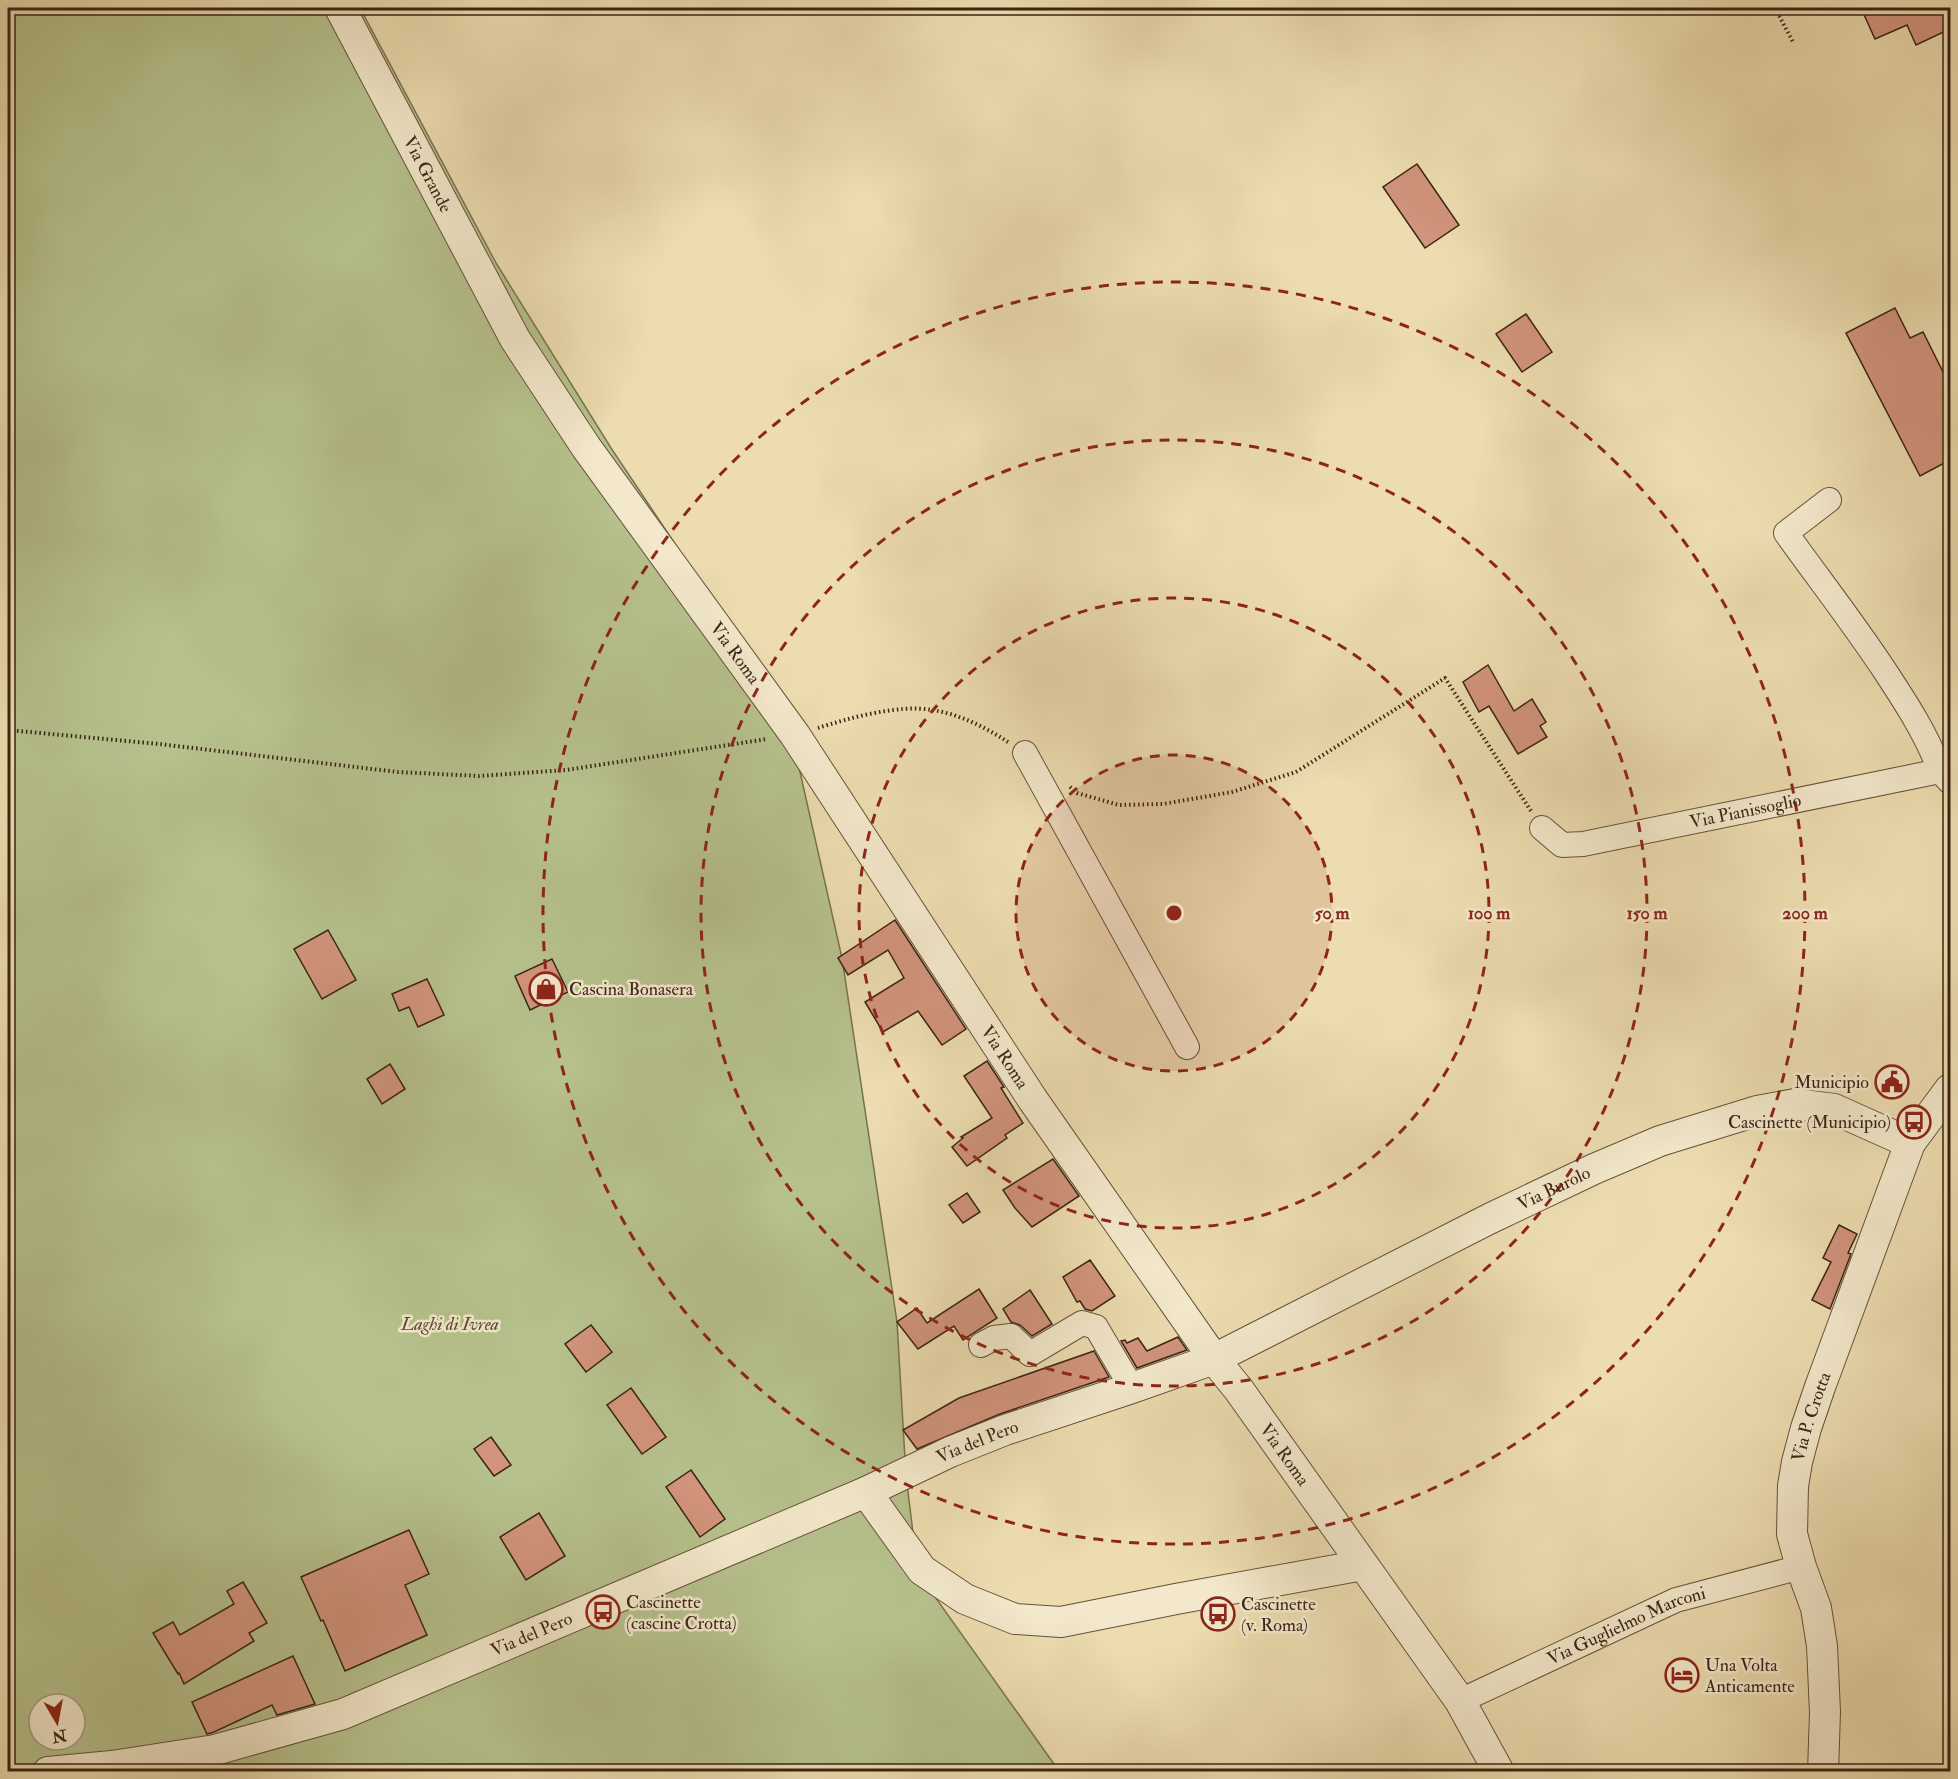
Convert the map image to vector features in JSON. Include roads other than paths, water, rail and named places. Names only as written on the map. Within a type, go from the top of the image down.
[{"type":"street","name":"Via Grande","points":[[340,8],[515,339]]},
{"type":"street","name":"Via Roma","points":[[515,339],[586,447],[795,735],[1033,1100],[1214,1359],[1460,1701],[1498,1772]]},
{"type":"street","points":[[1828,500],[1786,533],[1907,704],[1945,777]]},
{"type":"street","points":[[1024,753],[1186,1047]]},
{"type":"street","name":"Via Pianissoglio","points":[[1542,828],[1562,845],[1583,844],[1945,777]]},
{"type":"street","name":"Via P. Crotta","points":[[1823,1772],[1825,1712],[1822,1646],[1816,1608],[1792,1534],[1793,1486],[1806,1428],[1910,1143],[1950,1089]]},
{"type":"street","name":"Via Burolo","points":[[1214,1359],[1489,1219],[1594,1169],[1660,1141],[1735,1117],[1795,1104],[1834,1109],[1910,1143]]},
{"type":"street","points":[[981,1345],[994,1338],[1011,1336],[1030,1354],[1082,1323],[1096,1327],[1132,1388]]},
{"type":"street","name":"Via del Pero","points":[[48,1772],[112,1766],[215,1750],[343,1714],[866,1492],[950,1452],[1005,1430],[1214,1359]]},
{"type":"street","points":[[866,1492],[922,1570],[965,1599],[1015,1619],[1061,1622],[1363,1565]]},
{"type":"street","name":"Via Guglielmo Marconi","points":[[1460,1701],[1676,1600],[1801,1567]]},
{"type":"place","name":"Cascina Bonasera","points":[[546,989]]},
{"type":"place","name":"Municipio","points":[[1892,1082]]},
{"type":"place","name":"Cascinette (Municipio)","points":[[1914,1122]]},
{"type":"place","name":"Cascinette (cascine Crotta)","points":[[603,1612]]},
{"type":"place","name":"Cascinette (v. Roma)","points":[[1218,1614]]},
{"type":"place","name":"Una Volta Anticamente","points":[[1682,1675]]},
{"type":"park label","name":"Laghi di Ivrea","points":[[450,1324]]}]
